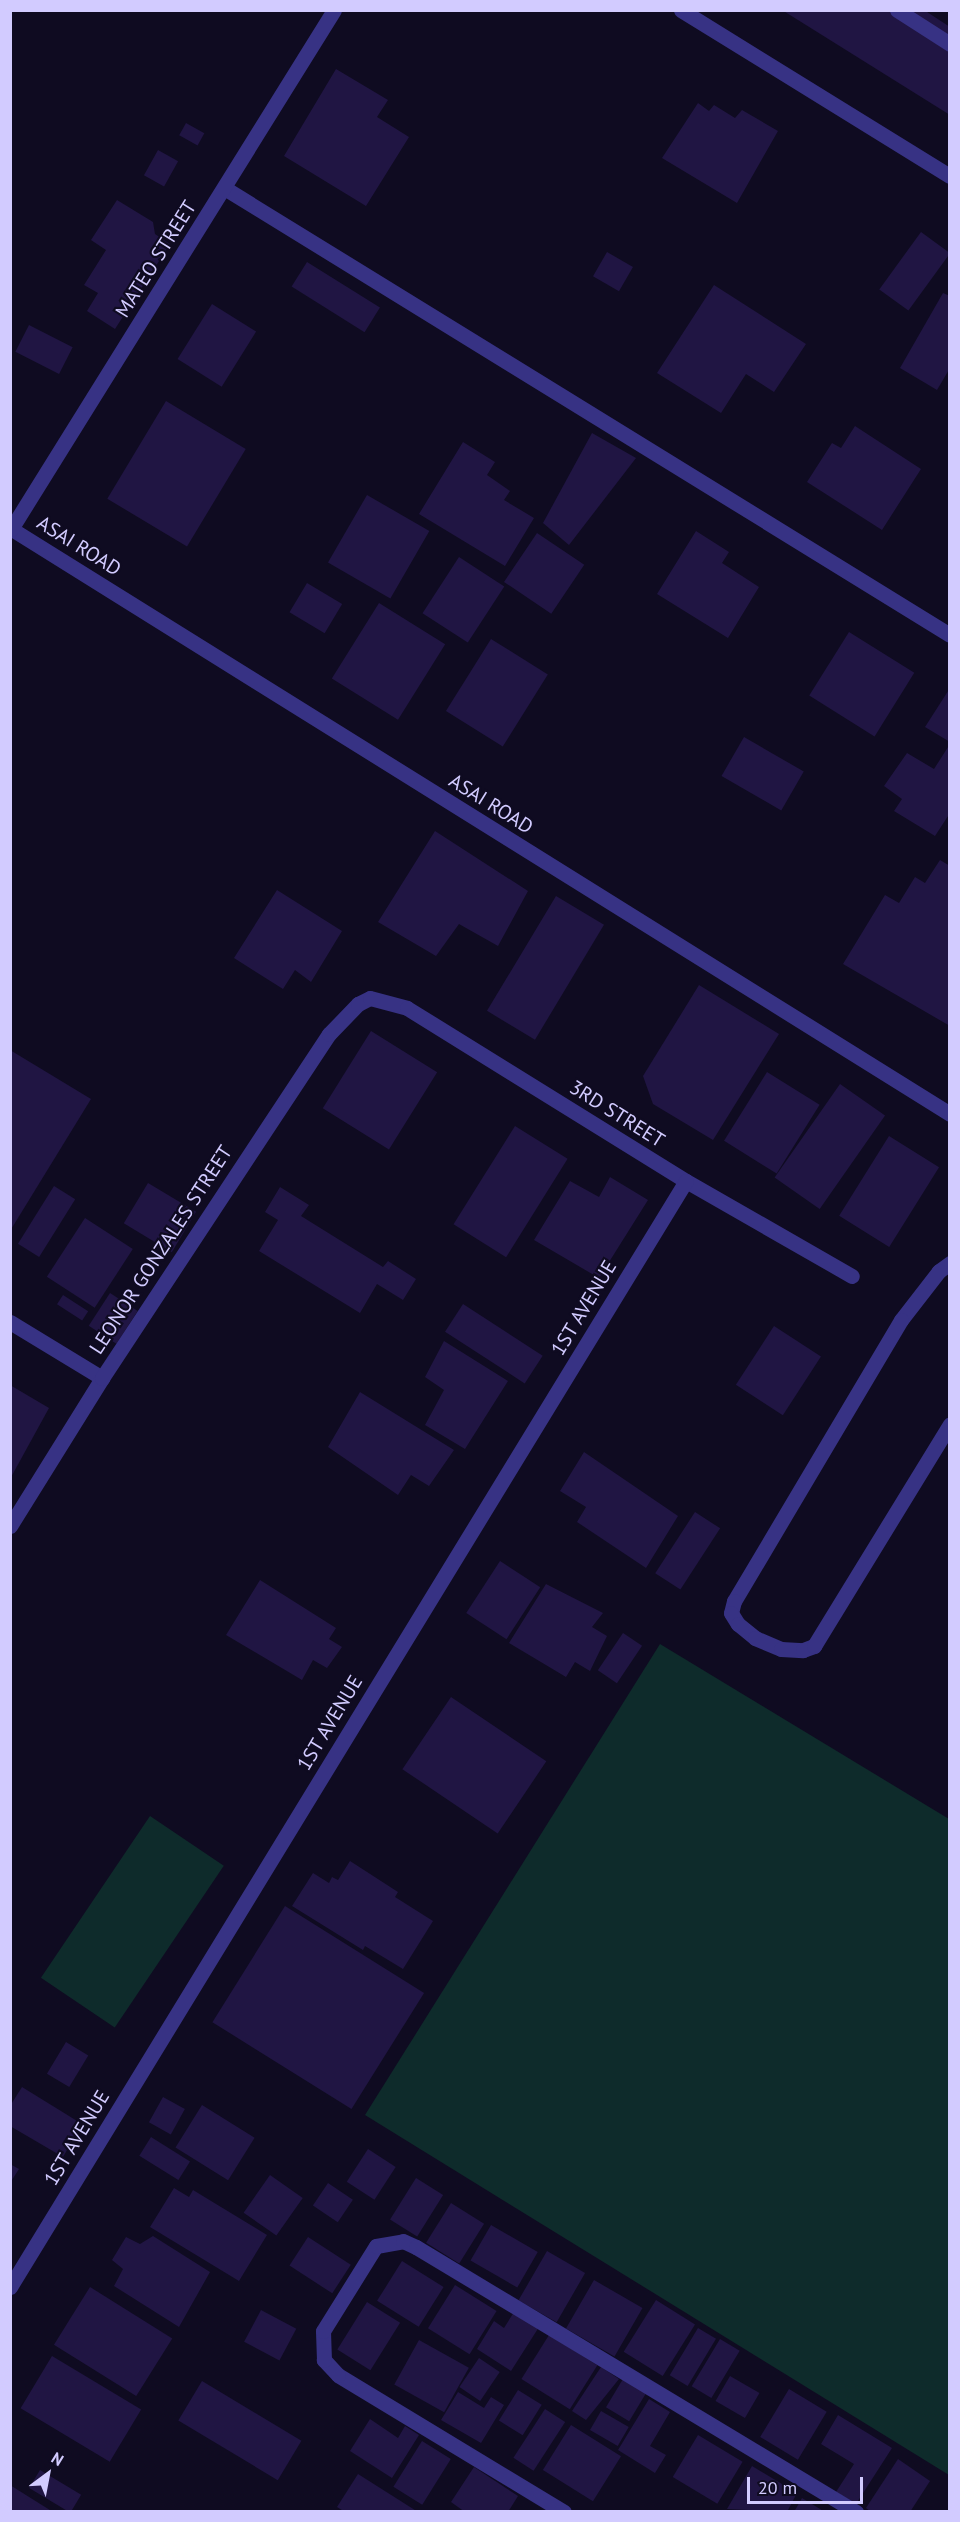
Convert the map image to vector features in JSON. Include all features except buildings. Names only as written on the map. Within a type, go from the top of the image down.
[{"type":"street","name":"MATEO STREET","points":[[11,529],[226,189],[334,10]]},
{"type":"street","points":[[681,10],[950,176]]},
{"type":"street","points":[[897,10],[950,44]]},
{"type":"street","points":[[226,189],[950,635]]},
{"type":"street","name":"ASAI ROAD","points":[[11,529],[950,1114]]},
{"type":"street","name":"3RD STREET","points":[[358,1004],[370,998],[407,1008],[686,1181],[852,1276]]},
{"type":"street","name":"LEONOR GONZALES STREET","points":[[10,1526],[102,1378],[328,1034],[358,1004]]},
{"type":"street","name":"1ST AVENUE","points":[[10,2287],[686,1181]]},
{"type":"street","points":[[950,1263],[939,1270],[901,1320],[740,1591],[731,1613],[738,1624],[755,1638],[782,1649],[803,1650],[814,1646],[950,1424]]},
{"type":"street","points":[[10,1322],[102,1378]]},
{"type":"street","points":[[564,2511],[338,2375],[324,2360],[323,2331],[375,2246],[403,2241],[416,2247],[856,2511]]},
{"type":"green space","points":[[660,1644],[949,1819],[949,2475],[365,2115]]},
{"type":"green space","points":[[150,1816],[224,1866],[115,2027],[41,1978]]}]
